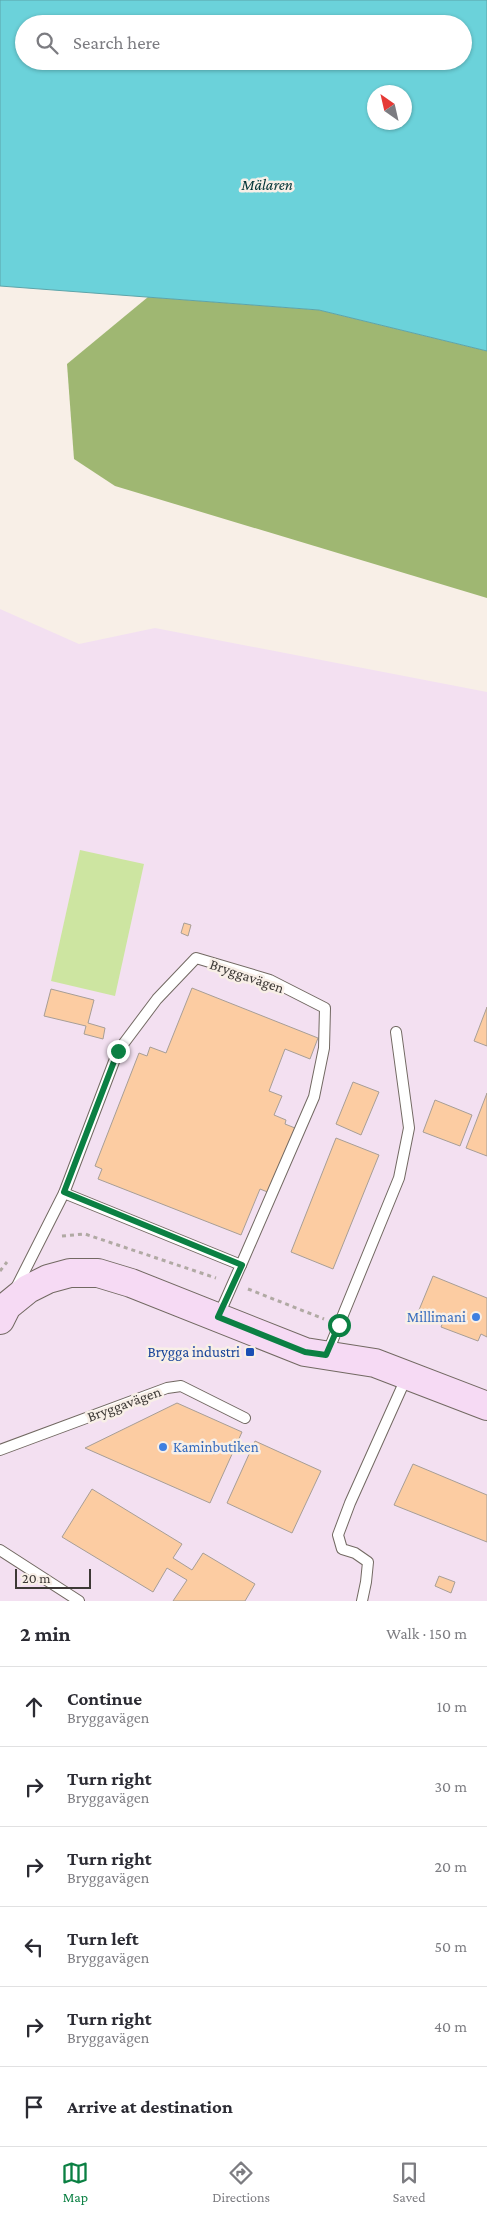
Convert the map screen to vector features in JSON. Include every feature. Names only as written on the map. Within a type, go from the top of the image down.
[{"type":"main road","name":"Bryggavägen","points":[[4,1313],[28,1289],[48,1279],[70,1273],[98,1273],[132,1283],[305,1352],[375,1363],[487,1406]]},
{"type":"lane","name":"Bryggavägen","points":[[4,1313],[64,1192],[118,1051],[158,1000],[196,958],[270,980],[325,1008],[324,1048],[314,1097],[218,1317]]},
{"type":"lane","points":[[326,1355],[399,1178],[409,1128],[396,1032]]},
{"type":"lane","points":[[64,1192],[242,1265]]},
{"type":"lane","points":[[362,1601],[368,1562],[355,1553],[342,1549],[338,1535],[350,1503],[408,1376]]},
{"type":"lane","name":"Bryggavägen","points":[[0,1450],[167,1388],[181,1386],[245,1418]]},
{"type":"lane","points":[[0,1550],[79,1601]]},
{"type":"shaded area","points":[[0,609],[79,644],[155,628],[487,692],[487,1601],[0,1601]]},
{"type":"green space","points":[[148,297],[319,310],[487,351],[487,598],[115,486],[74,459],[67,364]]},
{"type":"green space","points":[[80,850],[144,864],[115,996],[51,981]]},
{"type":"water","name":"Mälaren","points":[[0,0],[487,0],[487,351],[319,310],[0,286]]},
{"type":"building","points":[[184,923],[191,925],[188,936],[181,933]]},
{"type":"building","points":[[192,988],[318,1038],[310,1059],[285,1049],[269,1091],[282,1096],[274,1115],[286,1120],[285,1124],[295,1128],[270,1193],[260,1189],[241,1235],[98,1179],[102,1169],[95,1166],[139,1053],[147,1056],[150,1047],[166,1053]]},
{"type":"building","points":[[51,989],[94,1000],[88,1023],[105,1028],[103,1039],[84,1034],[86,1026],[44,1016]]},
{"type":"building","points":[[487,1007],[487,1046],[474,1041]]},
{"type":"building","points":[[353,1082],[379,1092],[361,1135],[336,1124]]},
{"type":"building","points":[[487,1093],[487,1156],[466,1148]]},
{"type":"building","points":[[435,1100],[472,1115],[460,1146],[423,1132]]},
{"type":"building","points":[[336,1138],[379,1155],[333,1269],[291,1252]]},
{"type":"building","points":[[433,1276],[487,1298],[487,1337],[481,1334],[478,1341],[441,1327],[444,1320],[419,1310]]},
{"type":"building","points":[[177,1403],[242,1432],[210,1503],[85,1448]]},
{"type":"building","points":[[255,1441],[321,1471],[292,1533],[227,1503]]},
{"type":"building","points":[[413,1464],[487,1495],[487,1542],[394,1505]]},
{"type":"building","points":[[92,1489],[182,1544],[173,1558],[192,1570],[203,1553],[255,1584],[245,1601],[173,1601],[187,1580],[167,1568],[153,1592],[62,1537]]},
{"type":"building","points":[[439,1576],[455,1582],[451,1593],[435,1586]]},
{"type":"place","name":"Millimani","points":[[476,1317]]},
{"type":"place","name":"Brygga industri","points":[[250,1352]]},
{"type":"place","name":"Kaminbutiken","points":[[163,1447]]},
{"type":"route","points":[[118,1051],[64,1192],[242,1265],[218,1317],[305,1352],[326,1355],[339,1325]]}]
